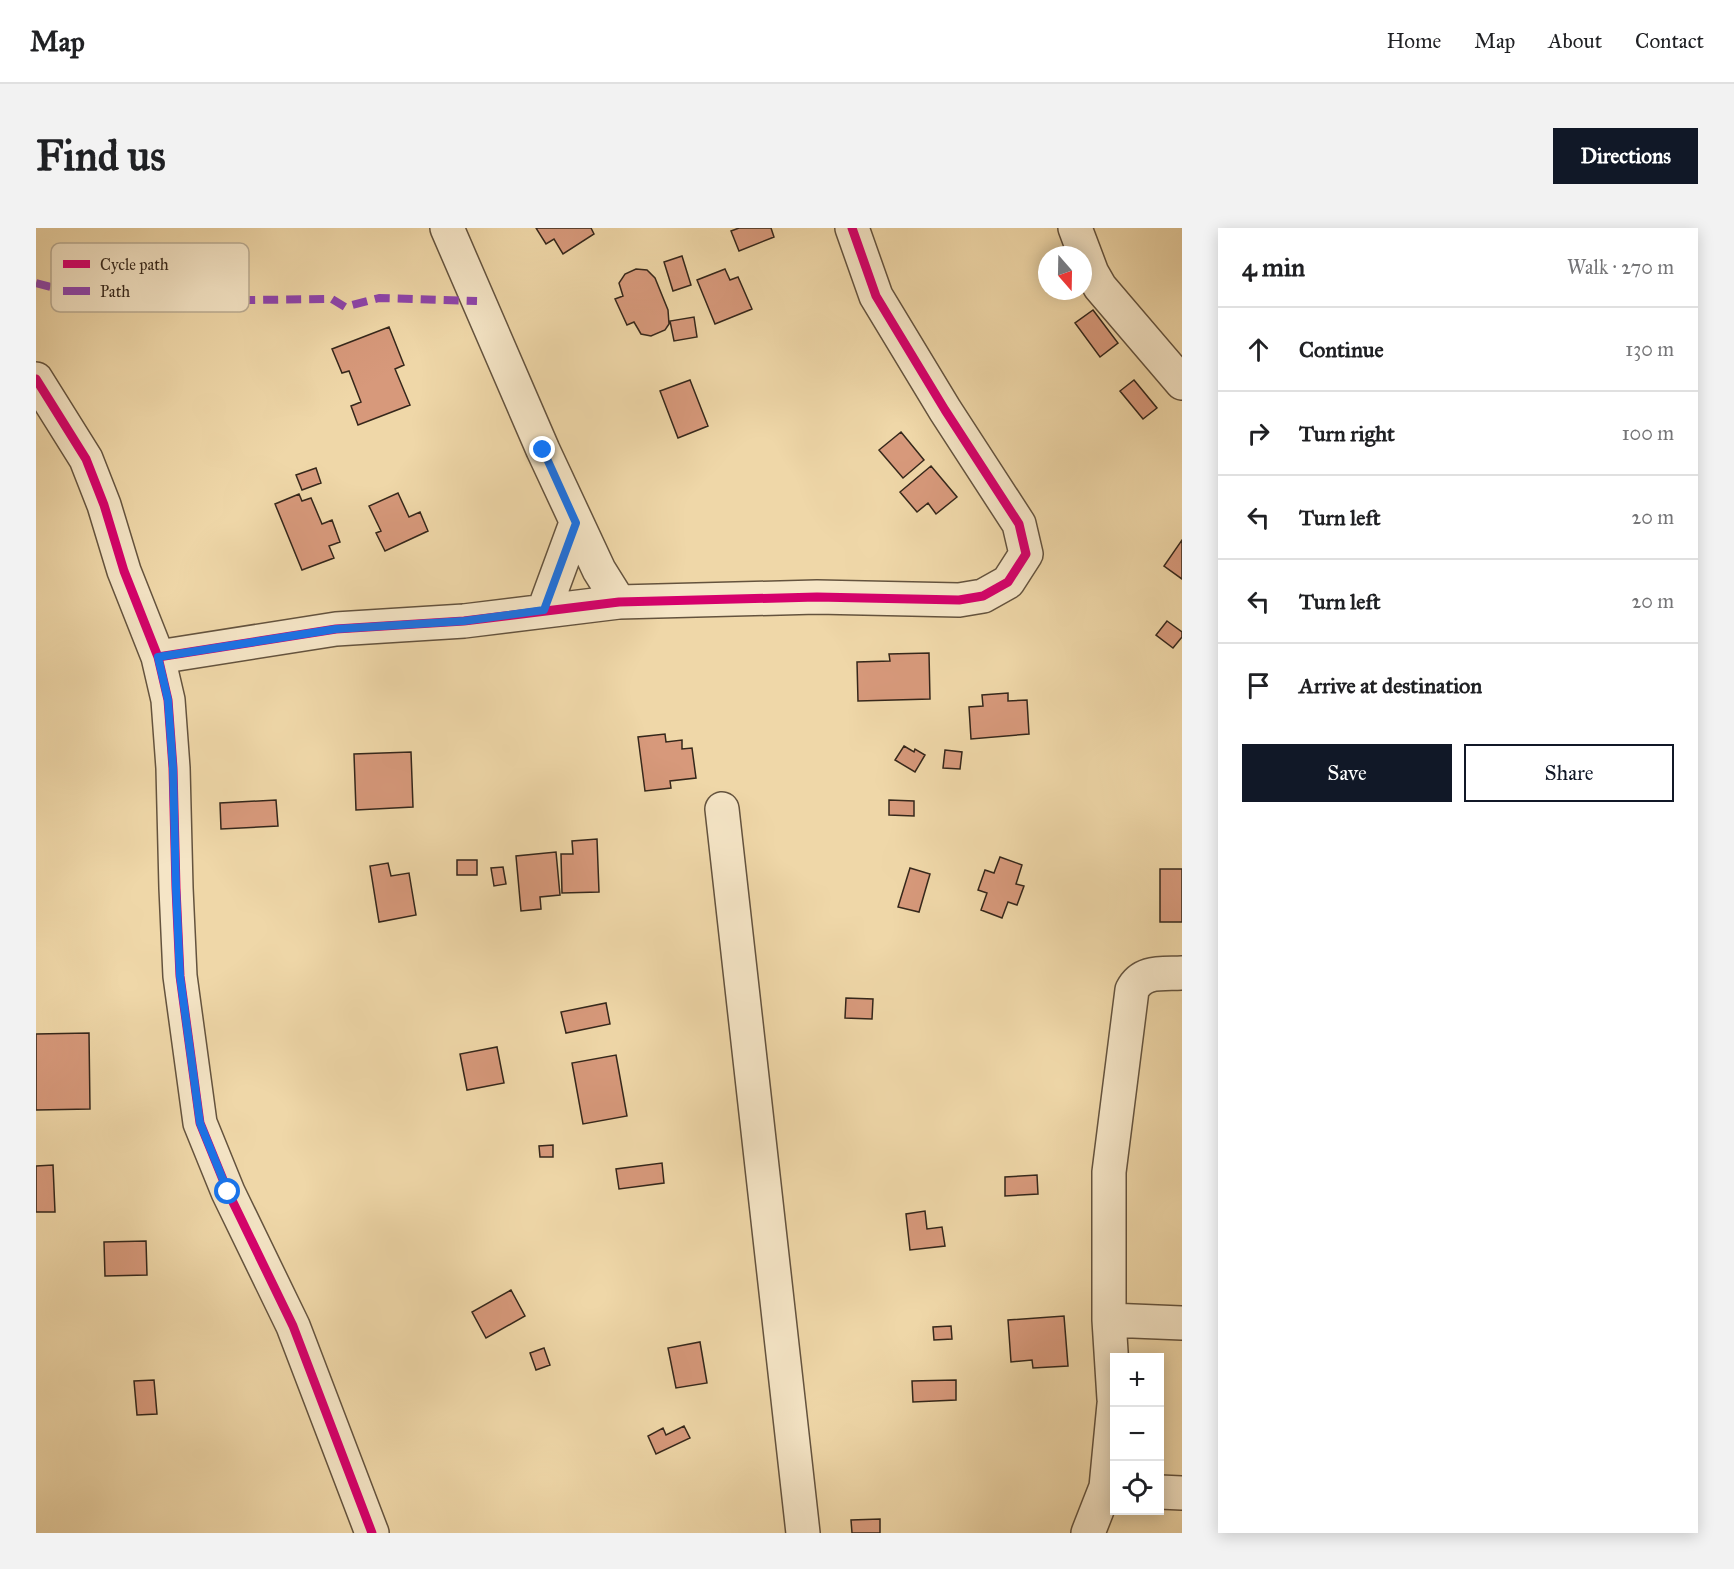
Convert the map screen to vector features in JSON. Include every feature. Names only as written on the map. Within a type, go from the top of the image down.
[{"type":"street","points":[[447,228],[576,523],[598,570],[619,602]]},
{"type":"street","points":[[158,657],[336,629],[464,621],[619,602],[816,597],[958,600],[983,596],[1008,582],[1026,554],[1019,524],[945,410],[876,296],[852,228]]},
{"type":"street","points":[[1075,228],[1092,273],[1100,287],[1182,383]]},
{"type":"street","points":[[36,379],[86,459],[104,505],[124,571],[158,657],[168,700],[173,768],[180,976],[200,1123],[228,1192],[293,1326],[372,1533]]},
{"type":"street","points":[[544,610],[576,523]]},
{"type":"street","points":[[722,808],[803,1533]]},
{"type":"street","points":[[1111,1353],[1109,1172],[1132,990],[1136,982],[1144,977],[1154,974],[1182,973]]},
{"type":"street","points":[[1109,1320],[1182,1323]]},
{"type":"street","points":[[1111,1461],[1114,1407]]},
{"type":"street","points":[[1088,1533],[1110,1488]]},
{"type":"street","points":[[1164,1492],[1182,1493]]},
{"type":"building","points":[[536,228],[591,228],[594,234],[563,254],[554,239],[546,244]]},
{"type":"building","points":[[739,228],[771,228],[774,237],[739,251],[731,231]]},
{"type":"building","points":[[682,256],[691,285],[673,291],[664,262]]},
{"type":"building","points":[[636,269],[647,270],[655,278],[668,310],[669,324],[665,330],[651,336],[641,334],[634,322],[627,325],[615,299],[623,296],[619,283],[625,274]]},
{"type":"building","points":[[725,269],[730,280],[738,277],[752,309],[715,324],[697,280]]},
{"type":"building","points":[[1093,310],[1118,343],[1100,357],[1075,323]]},
{"type":"building","points":[[694,317],[697,337],[674,341],[670,321]]},
{"type":"building","points":[[389,327],[404,365],[395,369],[410,405],[358,425],[351,406],[361,402],[349,371],[342,373],[332,349]]},
{"type":"building","points":[[690,380],[708,426],[678,438],[660,391]]},
{"type":"building","points":[[1134,380],[1157,408],[1143,419],[1120,391]]},
{"type":"building","points":[[901,432],[924,460],[903,478],[879,450]]},
{"type":"building","points":[[931,466],[957,497],[936,514],[928,503],[917,512],[900,492]]},
{"type":"building","points":[[316,468],[321,483],[302,490],[296,475]]},
{"type":"building","points":[[398,493],[409,517],[420,512],[428,531],[385,551],[376,533],[381,531],[369,506]]},
{"type":"building","points":[[299,494],[302,501],[311,498],[322,524],[332,520],[340,542],[329,546],[334,558],[302,570],[275,504]]},
{"type":"building","points":[[1182,540],[1182,579],[1164,566]]},
{"type":"building","points":[[1167,621],[1182,632],[1182,637],[1173,648],[1156,635]]},
{"type":"building","points":[[929,653],[930,699],[858,701],[857,662],[890,661],[889,654]]},
{"type":"building","points":[[1008,693],[1008,701],[1027,700],[1029,734],[971,739],[969,707],[983,706],[982,695]]},
{"type":"building","points":[[665,734],[666,742],[682,740],[682,749],[692,748],[696,778],[670,781],[671,788],[645,791],[638,737]]},
{"type":"building","points":[[904,746],[925,755],[915,772],[895,760]]},
{"type":"building","points":[[945,750],[962,752],[960,769],[943,768]]},
{"type":"building","points":[[411,752],[413,807],[356,810],[354,754]]},
{"type":"building","points":[[276,800],[278,826],[221,829],[220,803]]},
{"type":"building","points":[[889,800],[914,801],[914,816],[889,815]]},
{"type":"building","points":[[597,839],[599,892],[562,893],[561,854],[573,854],[572,841]]},
{"type":"building","points":[[556,852],[560,895],[540,897],[541,909],[521,911],[516,856]]},
{"type":"building","points":[[1000,857],[1022,865],[1016,884],[1024,886],[1017,905],[1008,902],[1002,918],[981,910],[987,893],[978,890],[985,870],[994,873]]},
{"type":"building","points":[[457,860],[477,860],[477,875],[457,875]]},
{"type":"building","points":[[388,863],[391,876],[409,873],[416,915],[379,922],[370,866]]},
{"type":"building","points":[[503,867],[506,884],[494,886],[491,868]]},
{"type":"building","points":[[910,868],[930,874],[919,912],[898,907]]},
{"type":"building","points":[[1160,869],[1182,869],[1182,922],[1160,922]]},
{"type":"building","points":[[846,998],[873,999],[872,1019],[845,1018]]},
{"type":"building","points":[[606,1003],[610,1024],[566,1033],[561,1012]]},
{"type":"building","points":[[89,1033],[90,1109],[36,1110],[36,1034]]},
{"type":"building","points":[[497,1047],[504,1083],[467,1090],[460,1054]]},
{"type":"building","points":[[616,1055],[627,1116],[583,1124],[572,1063]]},
{"type":"building","points":[[553,1145],[553,1157],[540,1157],[539,1146]]},
{"type":"building","points":[[662,1163],[664,1183],[619,1189],[616,1169]]},
{"type":"building","points":[[53,1165],[55,1212],[36,1212],[36,1166]]},
{"type":"building","points":[[1037,1175],[1038,1194],[1005,1196],[1005,1177]]},
{"type":"building","points":[[925,1211],[927,1229],[942,1227],[945,1246],[910,1250],[906,1214]]},
{"type":"building","points":[[146,1241],[147,1275],[105,1276],[104,1242]]},
{"type":"building","points":[[511,1290],[525,1316],[486,1338],[472,1312]]},
{"type":"building","points":[[1064,1316],[1068,1366],[1033,1368],[1032,1360],[1011,1362],[1008,1320]]},
{"type":"building","points":[[951,1326],[952,1339],[934,1340],[933,1327]]},
{"type":"building","points":[[700,1342],[707,1383],[676,1388],[668,1348]]},
{"type":"building","points":[[544,1348],[550,1365],[536,1370],[530,1353]]},
{"type":"building","points":[[154,1380],[157,1414],[137,1415],[134,1381]]},
{"type":"building","points":[[956,1380],[956,1400],[913,1402],[912,1381]]},
{"type":"building","points":[[684,1426],[690,1438],[656,1454],[648,1436],[663,1428],[666,1435]]},
{"type":"building","points":[[880,1519],[880,1533],[852,1533],[851,1520]]},
{"type":"marked path","points":[[36,283],[51,287]]},
{"type":"marked path","points":[[249,300],[332,299],[345,307],[379,298],[477,301]]},
{"type":"cycle path","points":[[158,657],[336,629],[464,621],[619,602],[817,597],[959,600],[983,596],[1008,582],[1026,554],[1019,524],[945,410],[876,296],[852,228]]},
{"type":"cycle path","points":[[36,379],[86,459],[104,505],[124,571],[158,657],[168,700],[173,768],[180,976],[200,1123],[228,1192],[293,1326],[372,1533]]},
{"type":"route","points":[[228,1192],[200,1123],[180,976],[173,768],[168,700],[158,657],[336,629],[464,621],[544,610],[576,523],[543,450]]}]
